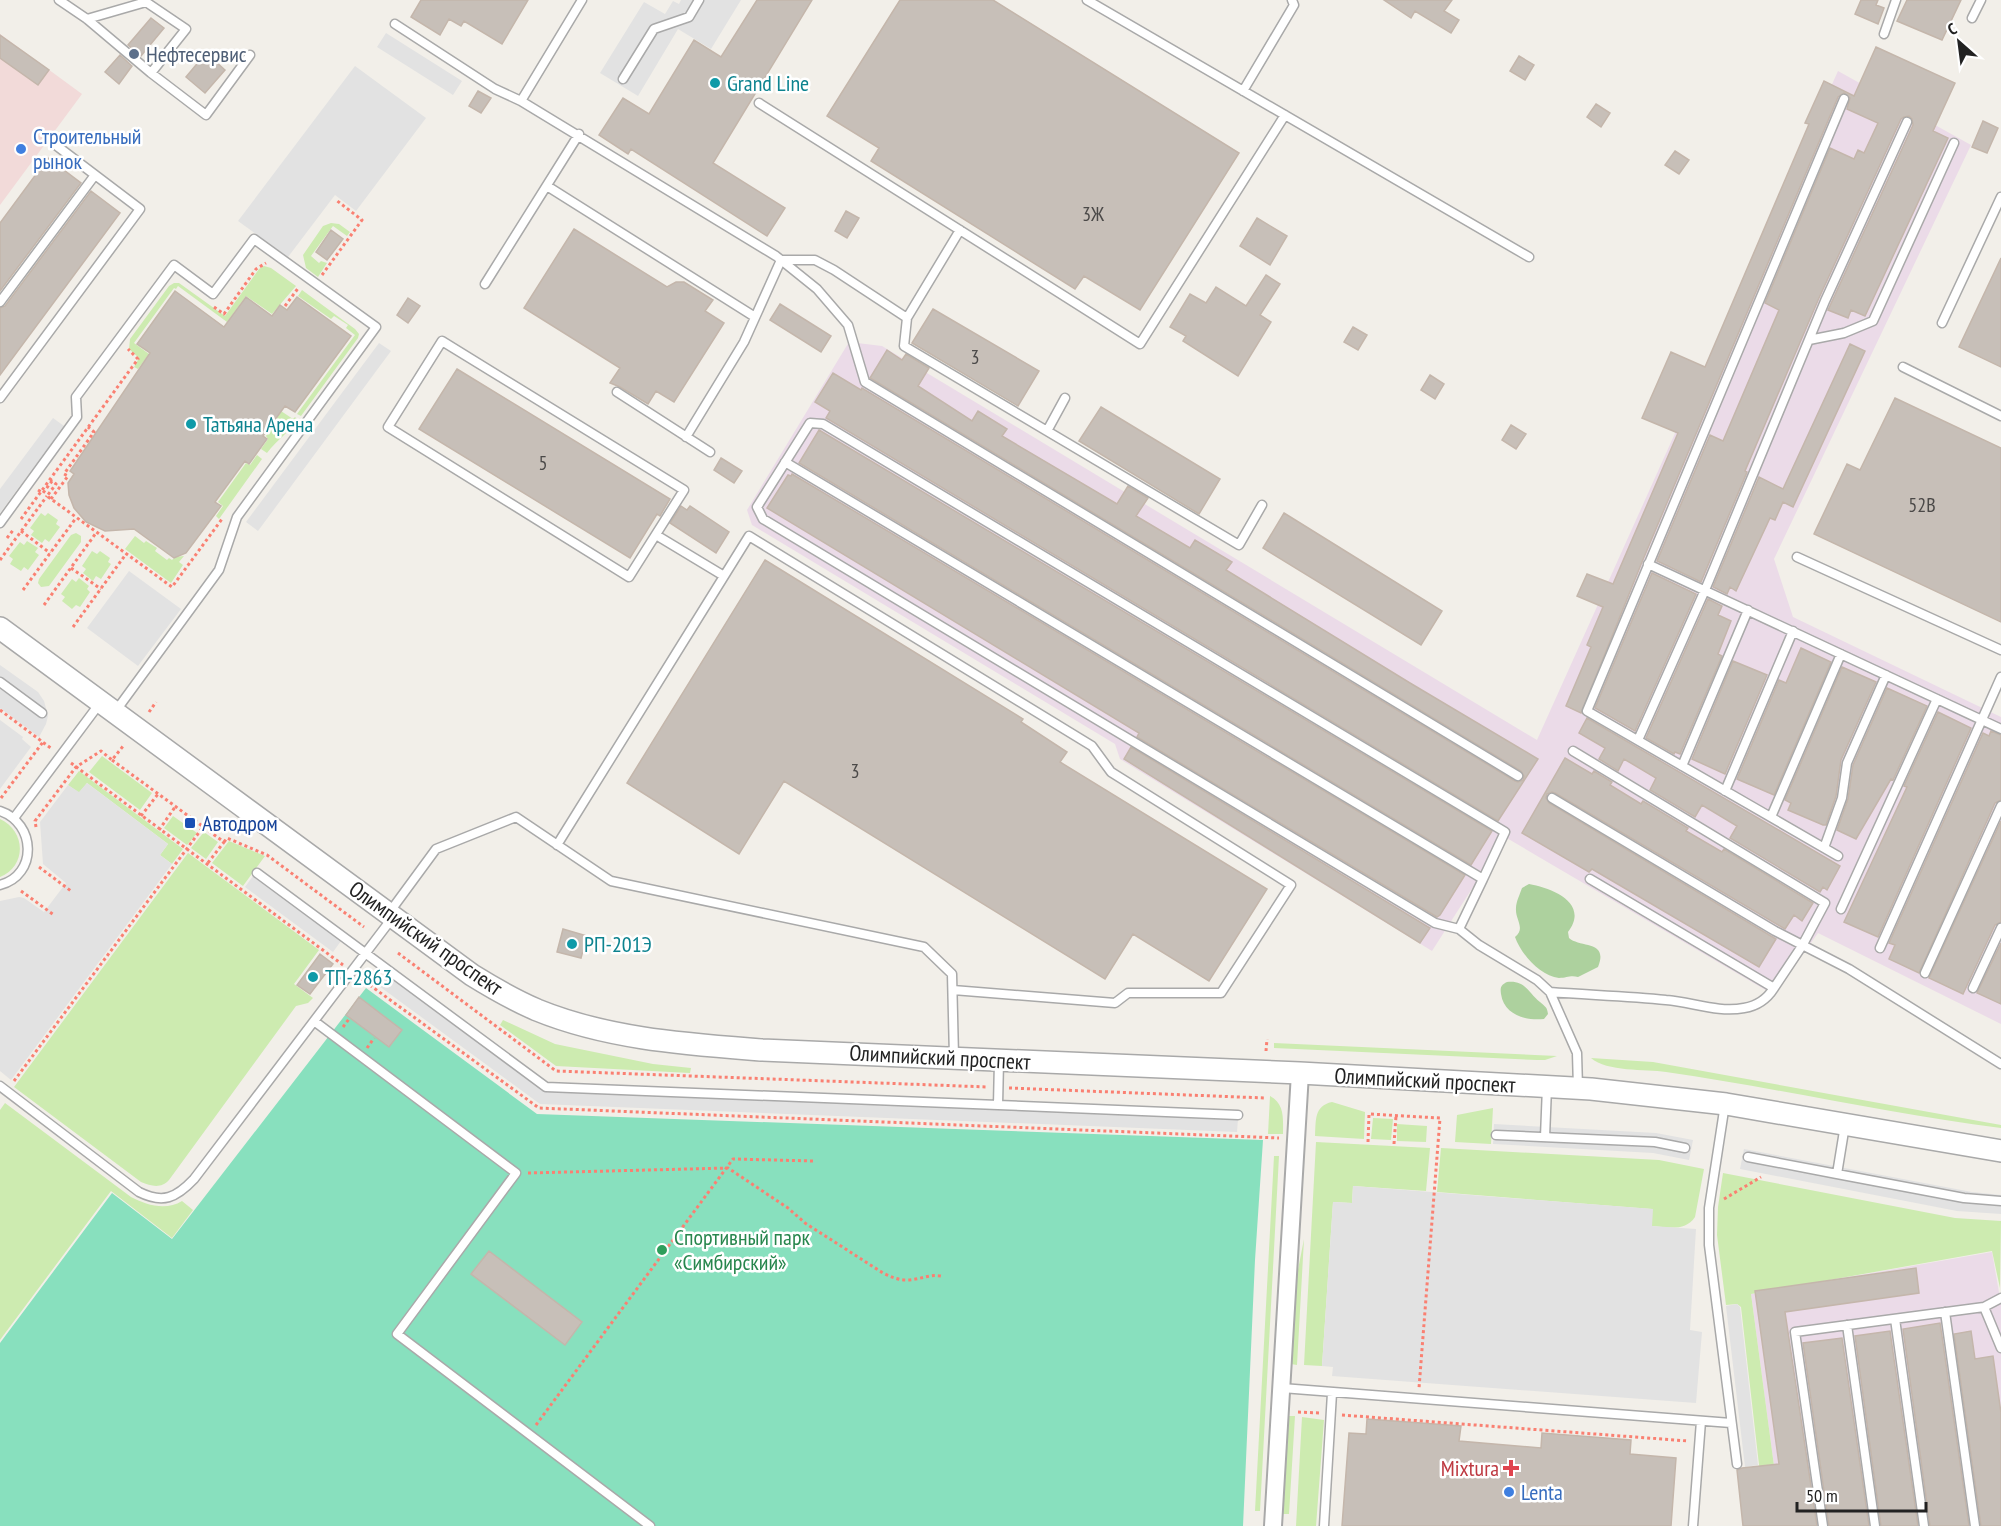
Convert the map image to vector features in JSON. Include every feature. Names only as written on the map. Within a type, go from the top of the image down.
[{"type":"street","name":"Олимпийский проспект","points":[[0,628],[472,975],[536,1009],[573,1023],[639,1038],[685,1044],[1300,1073],[1547,1086],[1659,1095],[2001,1151]]},
{"type":"street","points":[[1273,1526],[1300,1073]]},
{"type":"lane","points":[[59,0],[87,19],[206,115],[250,55]]},
{"type":"lane","points":[[521,101],[582,0]]},
{"type":"lane","points":[[623,79],[654,29],[689,17],[699,0]]},
{"type":"lane","points":[[1087,0],[1528,256]]},
{"type":"lane","points":[[1243,90],[1294,4],[1292,0]]},
{"type":"lane","points":[[1884,34],[1896,0]]},
{"type":"lane","points":[[1972,18],[1981,0]]},
{"type":"lane","points":[[87,19],[146,2],[186,29],[152,73]]},
{"type":"lane","points":[[395,24],[495,89],[579,134],[781,260],[817,289],[848,325],[865,382],[1518,776]]},
{"type":"lane","points":[[1838,856],[1587,711],[1844,99]]},
{"type":"lane","points":[[759,103],[1140,344],[1285,115]]},
{"type":"lane","points":[[1638,740],[1809,340],[1907,122]]},
{"type":"lane","points":[[485,284],[579,134]]},
{"type":"lane","points":[[0,398],[140,209],[53,143]]},
{"type":"lane","points":[[1809,340],[1844,333],[1873,321],[1954,143]]},
{"type":"lane","points":[[0,302],[95,175]]},
{"type":"lane","points":[[547,186],[755,317]]},
{"type":"lane","points":[[1942,323],[2000,202]]},
{"type":"lane","points":[[960,230],[907,318],[904,346],[1239,545],[1262,505]]},
{"type":"lane","points":[[0,523],[77,417],[76,397],[174,265],[213,294],[254,238],[376,327],[237,517],[219,570],[14,818]]},
{"type":"lane","points":[[686,437],[744,342],[781,260]]},
{"type":"lane","points":[[781,260],[814,260],[834,270],[907,318]]},
{"type":"lane","points":[[442,341],[684,490],[656,535],[629,577],[388,427],[442,341]]},
{"type":"lane","points":[[1903,367],[2001,416]]},
{"type":"lane","points":[[617,392],[710,452]]},
{"type":"lane","points":[[1047,431],[1065,398]]},
{"type":"lane","points":[[1460,929],[1505,831],[834,430],[823,424],[810,423],[757,507],[763,519],[1435,923],[1460,929],[1479,945],[1537,980],[1550,992],[1577,1053],[1578,1088]]},
{"type":"lane","points":[[785,462],[1483,879]]},
{"type":"lane","points":[[656,535],[724,576]]},
{"type":"lane","points":[[557,845],[749,536],[1092,746],[1111,772],[1291,885],[1221,993],[1128,993],[1114,1003],[953,990]]},
{"type":"lane","points":[[1797,558],[2001,650]]},
{"type":"lane","points":[[1648,564],[2001,729]]},
{"type":"lane","points":[[1682,766],[1748,610]]},
{"type":"lane","points":[[1725,791],[1792,631]]},
{"type":"lane","points":[[1771,817],[1841,654]]},
{"type":"lane","points":[[1824,848],[1842,798],[1847,763],[1886,675]]},
{"type":"lane","points":[[1880,948],[2001,677]]},
{"type":"lane","points":[[0,682],[42,713]]},
{"type":"lane","points":[[1841,909],[1937,699]]},
{"type":"lane","points":[[1550,992],[1667,1000],[1726,1009],[1744,1008],[1757,1004],[1774,988],[1802,946],[1825,903],[1573,751]]},
{"type":"lane","points":[[1552,798],[1802,946],[1849,969],[2001,1064]]},
{"type":"lane","points":[[1925,973],[2001,806]]},
{"type":"lane","points":[[0,811],[14,818],[23,828],[28,840],[25,866],[17,876],[0,885]]},
{"type":"lane","points":[[3,1089],[139,1192],[163,1199],[183,1191],[366,954],[436,849],[516,817],[611,881],[924,947],[952,974],[954,1058]]},
{"type":"lane","points":[[257,873],[546,1087],[1238,1115]]},
{"type":"lane","points":[[1590,879],[1774,988]]},
{"type":"lane","points":[[1973,988],[2001,928]]},
{"type":"lane","points":[[314,1022],[516,1173],[397,1334],[650,1526]]},
{"type":"lane","points":[[998,1105],[999,1060]]},
{"type":"lane","points":[[1545,1137],[1547,1086]]},
{"type":"lane","points":[[1725,1104],[1709,1208],[1709,1245],[1737,1464]]},
{"type":"lane","points":[[1837,1174],[1845,1125]]},
{"type":"lane","points":[[1496,1135],[1655,1142],[1685,1148]]},
{"type":"lane","points":[[1749,1157],[1964,1198],[2001,1201]]},
{"type":"lane","points":[[1824,1526],[1795,1332],[1984,1307],[2001,1298]]},
{"type":"lane","points":[[1984,1307],[2001,1348]]},
{"type":"lane","points":[[1945,1312],[1976,1526]]},
{"type":"lane","points":[[1895,1319],[1924,1526]]},
{"type":"lane","points":[[1847,1325],[1875,1526]]},
{"type":"lane","points":[[1282,1388],[1731,1424]]},
{"type":"lane","points":[[1324,1526],[1332,1393]]},
{"type":"lane","points":[[1694,1526],[1701,1421]]},
{"type":"path","points":[[315,283],[362,220],[336,200]]},
{"type":"path","points":[[207,302],[224,314],[259,266],[266,263],[273,266]]},
{"type":"path","points":[[285,306],[300,286]]},
{"type":"path","points":[[7,538],[138,359],[129,352],[127,342]]},
{"type":"path","points":[[51,499],[68,476],[64,474],[94,432],[88,427]]},
{"type":"path","points":[[0,560],[56,484],[52,481],[43,493],[29,483]]},
{"type":"path","points":[[47,496],[172,587],[228,511]]},
{"type":"path","points":[[37,497],[43,501]]},
{"type":"path","points":[[23,590],[76,518]]},
{"type":"path","points":[[21,531],[50,553]]},
{"type":"path","points":[[44,605],[96,532]]},
{"type":"path","points":[[73,627],[126,554]]},
{"type":"path","points":[[71,568],[101,589]]},
{"type":"path","points":[[149,712],[156,702]]},
{"type":"path","points":[[0,799],[43,742]]},
{"type":"path","points":[[112,760],[124,745]]},
{"type":"path","points":[[36,833],[35,821],[76,767],[101,751],[224,842]]},
{"type":"path","points":[[141,816],[158,794]]},
{"type":"path","points":[[159,830],[176,807]]},
{"type":"path","points":[[3,1089],[203,827]]},
{"type":"path","points":[[207,865],[226,838],[267,855],[364,927]]},
{"type":"path","points":[[39,867],[71,891]]},
{"type":"path","points":[[21,891],[54,915]]},
{"type":"path","points":[[1266,1051],[1267,1039]]},
{"type":"path","points":[[1368,1142],[1369,1114],[1440,1118],[1419,1399]]},
{"type":"path","points":[[1394,1144],[1396,1116]]},
{"type":"path","points":[[529,1434],[733,1160],[814,1161]]},
{"type":"path","points":[[516,1173],[728,1168],[883,1273],[908,1280],[932,1275],[941,1276]]},
{"type":"path","points":[[1709,1208],[1761,1177]]},
{"type":"path","points":[[1298,1412],[1700,1441]]},
{"type":"shaded area","points":[[681,0],[741,0],[711,49],[678,29],[638,96],[600,73],[644,2],[665,14],[673,1],[679,4]]},
{"type":"shaded area","points":[[386,33],[462,81],[453,95],[377,47]]},
{"type":"shaded area","name":"Строительный рынок","points":[[0,34],[82,94],[0,205]]},
{"type":"shaded area","points":[[355,66],[426,118],[356,211],[335,195],[288,257],[238,221]]},
{"type":"shaded area","points":[[1838,71],[1971,145],[1774,559],[1793,617],[2001,717],[2001,1024],[1818,933],[1774,995],[1505,837],[1432,951],[1120,759],[1115,744],[752,525],[747,510],[849,342],[882,346],[1537,740]]},
{"type":"shaded area","points":[[379,343],[391,351],[258,531],[246,522]]},
{"type":"shaded area","points":[[53,418],[64,426],[0,513],[0,489]]},
{"type":"shaded area","points":[[129,571],[181,609],[138,666],[87,628]]},
{"type":"shaded area","points":[[0,665],[38,692],[44,701],[48,716],[39,737],[0,708]]},
{"type":"shaded area","points":[[0,720],[23,737],[22,739],[31,747],[0,789]]},
{"type":"shaded area","points":[[87,783],[168,844],[160,855],[172,864],[11,1080],[0,1071],[0,901],[24,898],[44,912],[66,883],[43,864],[40,822],[68,785],[79,792]]},
{"type":"shaded area","points":[[253,876],[341,941],[333,952],[245,887]]},
{"type":"shaded area","points":[[387,974],[544,1090],[1238,1119],[1237,1132],[540,1104],[379,986]]},
{"type":"shaded area","points":[[1494,1124],[1656,1133],[1693,1140],[1689,1160],[1653,1153],[1493,1144]]},
{"type":"shaded area","points":[[1744,1149],[1972,1192],[2001,1195],[2001,1214],[1957,1211],[1740,1169]]},
{"type":"shaded area","points":[[1353,1186],[1653,1209],[1652,1226],[1696,1229],[1690,1330],[1702,1332],[1696,1403],[1332,1376],[1333,1367],[1322,1366],[1333,1202],[1352,1203]]},
{"type":"shaded area","points":[[1992,1252],[2001,1304],[2001,1526],[1782,1526],[1751,1294]]},
{"type":"shaded area","points":[[1737,1304],[1740,1307],[1758,1465],[1745,1467],[1726,1306]]},
{"type":"green space","points":[[331,223],[339,224],[350,232],[347,236],[333,226],[311,256],[319,263],[321,261],[327,263],[318,277],[306,268],[303,255],[323,226]]},
{"type":"green space","points":[[264,266],[271,268],[296,286],[272,314],[246,296],[227,322],[178,286],[174,288],[134,343],[149,354],[138,369],[134,367],[139,358],[129,349],[130,339],[169,286],[179,283],[225,316],[259,269]]},
{"type":"green space","points":[[302,290],[355,329],[359,334],[301,416],[297,414],[355,335],[346,328],[348,325],[334,316],[331,319],[298,296]]},
{"type":"green space","points":[[281,411],[298,420],[267,453],[261,449]]},
{"type":"green space","points":[[257,455],[262,459],[219,519],[216,516],[223,506],[218,502],[246,463],[250,465]]},
{"type":"green space","points":[[41,513],[45,516],[48,513],[58,520],[56,524],[60,527],[49,542],[45,539],[42,543],[31,535],[34,531],[30,528]]},
{"type":"green space","points":[[76,533],[81,536],[81,542],[49,586],[41,587],[38,583],[39,579],[71,535]]},
{"type":"green space","points":[[135,536],[144,543],[146,541],[157,548],[155,551],[167,560],[184,556],[179,562],[183,565],[171,583],[125,549]]},
{"type":"green space","points":[[27,541],[38,548],[35,552],[39,555],[28,570],[24,567],[21,571],[10,564],[13,559],[9,556],[20,542],[24,545]]},
{"type":"green space","points":[[92,551],[97,554],[100,551],[110,558],[108,562],[111,564],[101,579],[96,576],[93,581],[83,573],[86,569],[82,566]]},
{"type":"green space","points":[[79,578],[89,586],[87,589],[90,592],[80,607],[76,605],[72,609],[62,601],[65,597],[61,594],[72,579],[76,582]]},
{"type":"green space","points":[[102,756],[152,793],[140,810],[89,772]]},
{"type":"green space","points":[[79,771],[183,849],[172,864],[160,855],[168,844],[87,783],[79,793],[68,785]]},
{"type":"green space","points":[[173,816],[197,833],[187,845],[164,828]]},
{"type":"green space","points":[[0,819],[9,824],[15,832],[20,848],[15,865],[0,877]]},
{"type":"green space","points":[[204,832],[218,842],[206,859],[191,848]]},
{"type":"green space","points":[[229,841],[265,856],[243,886],[212,863]]},
{"type":"green space","points":[[188,853],[319,950],[294,984],[313,998],[308,1003],[296,1006],[169,1180],[163,1185],[156,1186],[141,1182],[14,1087]]},
{"type":"green space","points":[[1529,884],[1557,893],[1571,905],[1574,922],[1568,932],[1569,938],[1592,946],[1600,952],[1598,967],[1578,977],[1559,978],[1538,969],[1527,957],[1515,937],[1520,930],[1516,912],[1517,903],[1522,888]]},
{"type":"green space","points":[[1507,982],[1523,985],[1546,1007],[1548,1014],[1544,1019],[1523,1018],[1506,1007],[1501,990],[1502,985]]},
{"type":"green space","name":"Спортивный парк «Симбирский»","points":[[366,988],[537,1114],[1263,1140],[1243,1526],[0,1526],[0,1343],[112,1193],[172,1239]]},
{"type":"green space","points":[[503,1020],[555,1044],[653,1064],[691,1068],[690,1073],[556,1066],[500,1025]]},
{"type":"green space","points":[[1274,1043],[1557,1056],[1537,1060],[1274,1048]]},
{"type":"green space","points":[[1591,1058],[1653,1062],[2001,1125],[2001,1128],[1917,1116],[1708,1078],[1616,1068]]},
{"type":"green space","points":[[1270,1096],[1281,1108],[1283,1134],[1268,1134]]},
{"type":"green space","points":[[1332,1102],[1365,1112],[1364,1139],[1315,1136],[1319,1110]]},
{"type":"green space","points":[[5,1103],[131,1197],[156,1206],[169,1206],[182,1201],[193,1210],[172,1238],[111,1191],[0,1340],[0,1110]]},
{"type":"green space","points":[[1493,1108],[1491,1144],[1455,1142],[1457,1115]]},
{"type":"green space","points":[[1373,1118],[1393,1119],[1391,1140],[1371,1139]]},
{"type":"green space","points":[[1397,1124],[1427,1126],[1426,1142],[1397,1141]]},
{"type":"green space","points":[[1316,1142],[1430,1148],[1426,1191],[1353,1186],[1352,1203],[1333,1202],[1322,1366],[1304,1365]]},
{"type":"green space","points":[[1441,1148],[1659,1160],[1704,1169],[1695,1217],[1686,1225],[1676,1228],[1652,1226],[1652,1209],[1437,1192]]},
{"type":"green space","points":[[1274,1156],[1279,1156],[1260,1511],[1255,1511]]},
{"type":"green space","points":[[1723,1173],[1955,1218],[2001,1221],[2000,1288],[1992,1251],[1751,1294],[1782,1526],[1766,1526],[1741,1307],[1737,1304],[1726,1305],[1717,1235]]},
{"type":"green space","points":[[1304,1239],[1297,1365],[1291,1364],[1295,1285]]},
{"type":"green space","points":[[1289,1416],[1295,1416],[1289,1514],[1283,1514]]},
{"type":"green space","points":[[1302,1417],[1324,1420],[1316,1526],[1296,1526]]},
{"type":"building","points":[[421,0],[528,0],[502,44],[464,21],[461,26],[449,19],[440,35],[411,17]]},
{"type":"building","points":[[757,0],[812,0],[713,163],[785,208],[767,236],[631,149],[628,154],[599,135],[623,98],[649,114],[694,40],[721,57]]},
{"type":"building","points":[[900,0],[993,0],[1239,153],[1140,310],[1084,276],[1075,289],[871,161],[879,148],[827,116]]},
{"type":"building","points":[[1384,0],[1452,0],[1444,11],[1459,20],[1451,33],[1415,11],[1411,18]]},
{"type":"building","points":[[1861,0],[1878,0],[1876,5],[1884,8],[1878,24],[1855,14]]},
{"type":"building","points":[[1907,0],[1961,0],[1942,40],[1897,21]]},
{"type":"building","points":[[151,18],[164,28],[141,56],[128,45]]},
{"type":"building","points":[[0,35],[49,70],[38,85],[0,58]]},
{"type":"building","points":[[1876,47],[1955,83],[1933,131],[1948,138],[1865,316],[1851,310],[1848,318],[1828,310],[1913,125],[1909,116],[1901,119],[1819,298],[1745,471],[1747,472],[1701,582],[1657,561],[1710,435],[1723,441],[1779,310],[1765,303],[1830,148],[1854,159],[1858,150],[1864,153],[1878,123],[1847,109],[1850,98],[1844,93],[1838,97],[1642,562],[1581,713],[1566,706],[1591,647],[1587,645],[1603,607],[1577,596],[1587,574],[1613,584],[1678,433],[1642,418],[1671,352],[1705,367],[1809,124],[1805,123],[1824,81],[1854,96]]},
{"type":"building","points":[[206,53],[225,70],[205,93],[186,77]]},
{"type":"building","points":[[120,55],[132,66],[119,84],[105,72]]},
{"type":"building","points":[[1519,56],[1534,65],[1525,80],[1510,71]]},
{"type":"building","points":[[478,91],[491,98],[481,113],[469,106]]},
{"type":"building","points":[[1596,104],[1610,113],[1601,127],[1587,117]]},
{"type":"building","points":[[1983,121],[1998,128],[1987,153],[1972,147]]},
{"type":"building","points":[[1675,151],[1689,160],[1679,174],[1665,165]]},
{"type":"building","points":[[48,158],[81,183],[0,291],[0,223]]},
{"type":"building","points":[[91,191],[120,213],[0,375],[0,308],[5,306]]},
{"type":"building","points":[[846,211],[859,218],[847,238],[835,231]]},
{"type":"building","points":[[1257,218],[1287,236],[1270,265],[1240,246]]},
{"type":"building","points":[[574,229],[667,287],[676,282],[684,282],[713,300],[705,311],[724,323],[674,402],[656,391],[648,404],[610,383],[620,368],[524,308]]},
{"type":"building","points":[[331,230],[343,239],[327,260],[316,252]]},
{"type":"building","points":[[2001,258],[2001,367],[1959,347]]},
{"type":"building","points":[[1266,275],[1280,284],[1260,315],[1271,322],[1238,376],[1183,341],[1186,336],[1170,327],[1190,294],[1206,303],[1216,287],[1246,306]]},
{"type":"building","name":"Татьяна Арена","points":[[175,291],[224,327],[246,297],[272,316],[280,305],[287,310],[297,297],[351,336],[295,412],[285,406],[263,436],[267,439],[249,464],[245,461],[215,502],[221,506],[186,553],[174,558],[134,529],[105,531],[86,522],[74,508],[69,495],[68,483],[74,474],[70,471],[150,353],[137,344]]},
{"type":"building","points":[[408,298],[420,306],[408,323],[397,315]]},
{"type":"building","points":[[780,304],[831,336],[821,352],[770,320]]},
{"type":"building","points":[[933,309],[1039,371],[1018,406],[912,343]]},
{"type":"building","points":[[1353,327],[1367,335],[1358,350],[1344,342]]},
{"type":"building","points":[[1850,344],[1865,351],[1793,507],[1783,502],[1775,520],[1770,518],[1736,591],[1730,587],[1727,594],[1713,587],[1759,477],[1783,489]]},
{"type":"building","points":[[887,350],[902,360],[906,354],[929,368],[918,386],[972,421],[978,411],[1007,429],[1002,436],[1117,504],[1128,486],[1148,498],[1136,516],[1190,548],[1195,540],[1232,562],[1226,570],[1538,759],[1498,821],[826,418],[830,411],[815,402],[833,373],[861,390],[862,388],[1515,781],[1523,780],[1524,776],[1521,771],[870,378]]},
{"type":"building","points":[[457,369],[670,499],[660,516],[657,514],[630,558],[419,429]]},
{"type":"building","points":[[1430,375],[1444,384],[1435,399],[1421,390]]},
{"type":"building","points":[[1895,398],[2001,448],[2001,622],[1814,534],[1847,464],[1860,470]]},
{"type":"building","points":[[1101,407],[1220,479],[1199,514],[1079,441]]},
{"type":"building","points":[[1511,425],[1526,434],[1516,449],[1502,440]]},
{"type":"building","points":[[819,430],[1492,831],[1471,865],[799,463]]},
{"type":"building","points":[[721,458],[742,471],[734,483],[714,470]]},
{"type":"building","points":[[792,474],[1465,875],[1440,915],[1437,917],[1137,737],[1139,733],[767,508],[788,475]]},
{"type":"building","points":[[681,506],[687,510],[690,506],[729,532],[716,553],[670,523]]},
{"type":"building","points":[[1284,513],[1442,611],[1421,645],[1263,548]]},
{"type":"building","points":[[765,560],[1023,719],[1021,722],[1067,752],[1060,762],[1267,889],[1209,981],[1133,934],[1105,979],[784,781],[739,854],[627,783]]},
{"type":"building","points":[[1652,573],[1696,594],[1635,731],[1595,708]]},
{"type":"building","points":[[1708,599],[1722,606],[1718,615],[1731,621],[1718,654],[1722,656],[1680,754],[1675,752],[1674,754],[1646,738]]},
{"type":"building","points":[[1801,648],[1831,662],[1774,795],[1737,779],[1779,680],[1786,683]]},
{"type":"building","points":[[1733,661],[1767,675],[1725,774],[1692,759]]},
{"type":"building","points":[[1842,667],[1876,682],[1841,760],[1836,796],[1826,825],[1823,825],[1788,810],[1791,803],[1785,800]]},
{"type":"building","points":[[1887,688],[1927,706],[1893,780],[1891,779],[1856,839],[1837,830],[1848,799],[1853,765]]},
{"type":"building","points":[[1938,712],[1971,728],[1878,937],[1844,922],[1907,787],[1904,786]]},
{"type":"building","points":[[1587,718],[1840,866],[1827,890],[1823,887],[1820,892],[1730,838],[1737,826],[1702,805],[1695,817],[1650,790],[1656,778],[1624,759],[1618,771],[1599,759],[1605,748],[1579,733]]},
{"type":"building","points":[[1991,731],[2001,735],[2001,800],[1995,803],[1919,973],[1889,959],[1895,945],[1889,943],[1983,733],[1989,736]]},
{"type":"building","points":[[1131,747],[1430,928],[1420,943],[1124,759]]},
{"type":"building","points":[[1565,758],[1592,774],[1594,771],[1612,782],[1610,785],[1641,804],[1643,801],[1688,828],[1686,831],[1722,852],[1724,849],[1813,903],[1802,921],[1794,915],[1785,929],[1555,793],[1547,794],[1546,798],[1549,803],[1776,939],[1759,967],[1592,869],[1589,872],[1522,833]]},
{"type":"building","points":[[2001,821],[2001,922],[1995,925],[1963,994],[1929,978]]},
{"type":"building","name":"РП-201Э","points":[[563,929],[587,936],[581,958],[557,952]]},
{"type":"building","points":[[2001,943],[2001,1004],[1977,993]]},
{"type":"building","name":"ТП-2863","points":[[320,954],[333,964],[310,994],[297,985]]},
{"type":"building","points":[[359,997],[402,1030],[389,1047],[346,1015]]},
{"type":"building","points":[[489,1251],[582,1322],[565,1345],[471,1274]]},
{"type":"building","points":[[1916,1268],[1919,1293],[1785,1312],[1817,1526],[1743,1526],[1737,1470],[1779,1464],[1755,1291]]},
{"type":"building","points":[[1940,1323],[1969,1526],[1930,1526],[1903,1329]]},
{"type":"building","points":[[1890,1331],[1918,1526],[1881,1526],[1855,1336]]},
{"type":"building","points":[[1971,1331],[1975,1359],[1993,1356],[2001,1413],[2001,1526],[1981,1526],[1954,1334]]},
{"type":"building","points":[[1842,1338],[1869,1526],[1829,1526],[1803,1343]]},
{"type":"building","name":"Lenta","points":[[1367,1419],[1461,1426],[1459,1441],[1541,1448],[1542,1433],[1631,1440],[1630,1454],[1676,1458],[1671,1526],[1342,1526],[1349,1433],[1366,1434]]},
{"type":"place","name":"Нефтесервис","points":[[134,54]]},
{"type":"place","name":"Grand Line","points":[[715,83]]},
{"type":"place","name":"Строительный рынок","points":[[21,149]]},
{"type":"place","name":"Татьяна Арена","points":[[191,424]]},
{"type":"place","name":"Автодром","points":[[190,823]]},
{"type":"place","name":"РП-201Э","points":[[572,944]]},
{"type":"place","name":"ТП-2863","points":[[313,977]]},
{"type":"place","name":"Спортивный парк «Симбирский»","points":[[662,1250]]},
{"type":"place","name":"Mixtura","points":[[1511,1468]]},
{"type":"place","name":"Lenta","points":[[1509,1492]]}]
